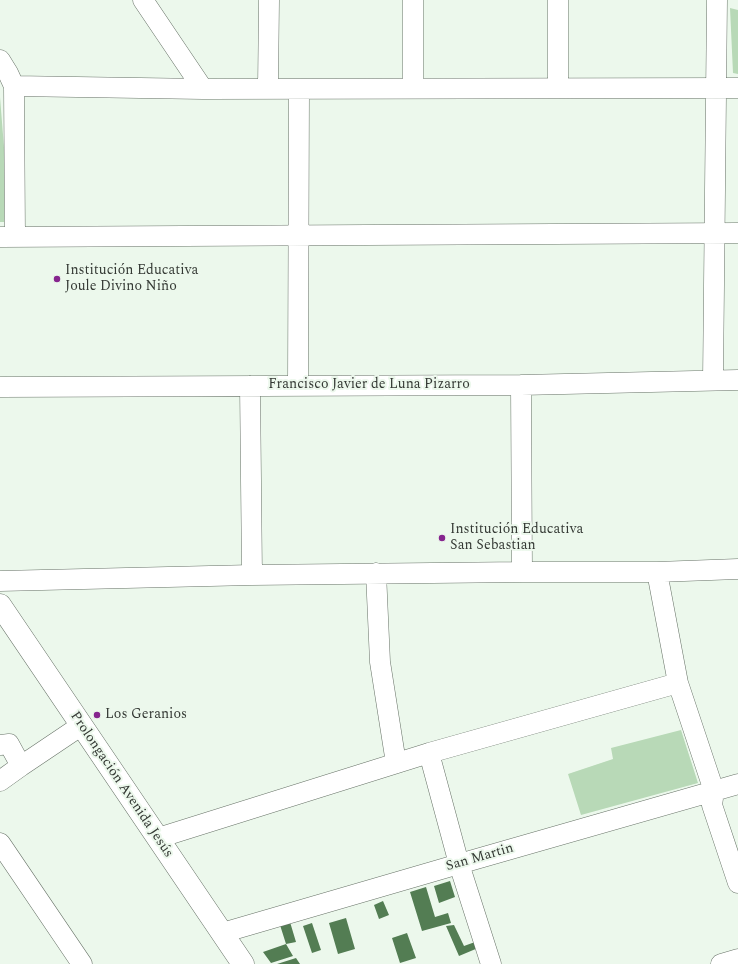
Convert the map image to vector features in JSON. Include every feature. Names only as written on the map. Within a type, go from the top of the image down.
[{"type":"main road","name":"Prolongación Avenida Jesús","points":[[0,605],[243,964]]},
{"type":"street","points":[[142,0],[203,89]]},
{"type":"street","points":[[268,88],[269,0]]},
{"type":"street","points":[[413,0],[413,88]]},
{"type":"street","points":[[558,0],[558,88]]},
{"type":"street","points":[[713,380],[717,0]]},
{"type":"street","points":[[0,60],[8,72],[14,86],[8,237],[738,233]]},
{"type":"street","points":[[14,86],[203,89],[738,88]]},
{"type":"street","points":[[298,385],[299,89]]},
{"type":"street","name":"Francisco Javier de Luna Pizarro","points":[[0,386],[521,385],[738,380]]},
{"type":"street","points":[[521,385],[522,572]]},
{"type":"street","points":[[250,386],[252,575]]},
{"type":"street","points":[[0,581],[252,575],[657,572],[738,569]]},
{"type":"street","points":[[657,572],[678,683],[714,791],[712,805],[738,883]]},
{"type":"street","points":[[376,573],[380,662],[396,764]]},
{"type":"street","points":[[158,838],[429,753],[678,683]]},
{"type":"street","points":[[0,782],[82,725]]},
{"type":"street","points":[[0,745],[9,744],[21,766]]},
{"type":"street","points":[[429,753],[459,864],[491,964]]},
{"type":"street","name":"San Martin","points":[[222,933],[738,784]]},
{"type":"street","points":[[0,843],[82,964]]},
{"type":"street","points":[[721,964],[738,959]]},
{"type":"green space","points":[[730,8],[738,10],[738,74],[733,73]]},
{"type":"green space","points":[[0,97],[5,160],[4,222],[0,222]]},
{"type":"green space","points":[[681,730],[698,783],[581,815],[568,774],[613,759],[611,748]]},
{"type":"building","points":[[450,881],[455,897],[439,903],[434,886]]},
{"type":"building","points":[[426,887],[435,917],[448,913],[451,923],[422,931],[410,892]]},
{"type":"building","points":[[383,901],[389,915],[379,919],[374,905]]},
{"type":"building","points":[[346,918],[355,949],[338,954],[329,923]]},
{"type":"building","points":[[290,922],[296,942],[286,944],[280,925]]},
{"type":"building","points":[[312,923],[321,950],[312,953],[303,926]]},
{"type":"building","points":[[454,925],[464,946],[475,942],[478,948],[459,956],[446,926]]},
{"type":"building","points":[[407,933],[416,958],[400,963],[392,938]]},
{"type":"building","points":[[286,944],[293,956],[271,963],[263,952]]},
{"type":"building","points":[[296,958],[300,964],[277,964]]},
{"type":"place","name":"Institución Educativa Joule Divino Niño","points":[[57,279]]},
{"type":"place","name":"Institución Educativa San Sebastian","points":[[442,538]]},
{"type":"place","name":"Los Geranios","points":[[97,715]]}]
